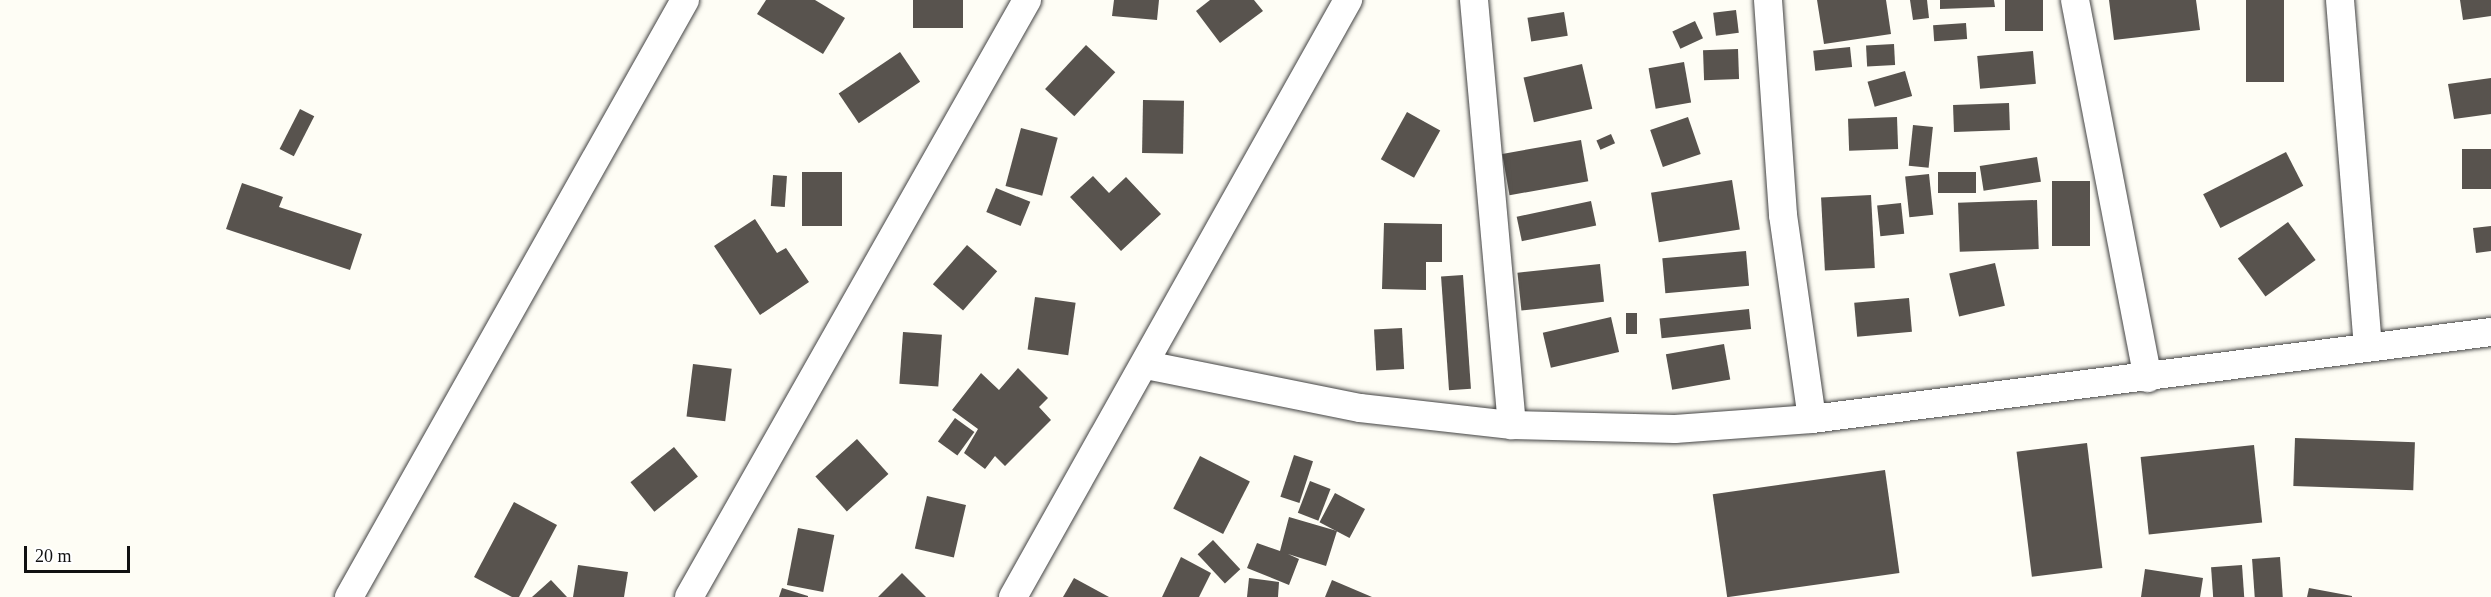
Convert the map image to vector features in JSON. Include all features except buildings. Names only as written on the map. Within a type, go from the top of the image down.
[{"type":"street","points":[[349,597],[685,0]]},
{"type":"street","points":[[689,597],[1027,0]]},
{"type":"street","points":[[1013,597],[1146,365],[1348,0]]},
{"type":"street","points":[[1473,0],[1512,425]]},
{"type":"street","points":[[1768,0],[1783,215],[1812,419]]},
{"type":"street","points":[[2075,0],[2148,378]]},
{"type":"street","points":[[2340,0],[2368,347]]},
{"type":"street","points":[[1146,365],[1360,408],[1512,425],[1675,429],[1812,419],[2148,378],[2491,332]]}]
